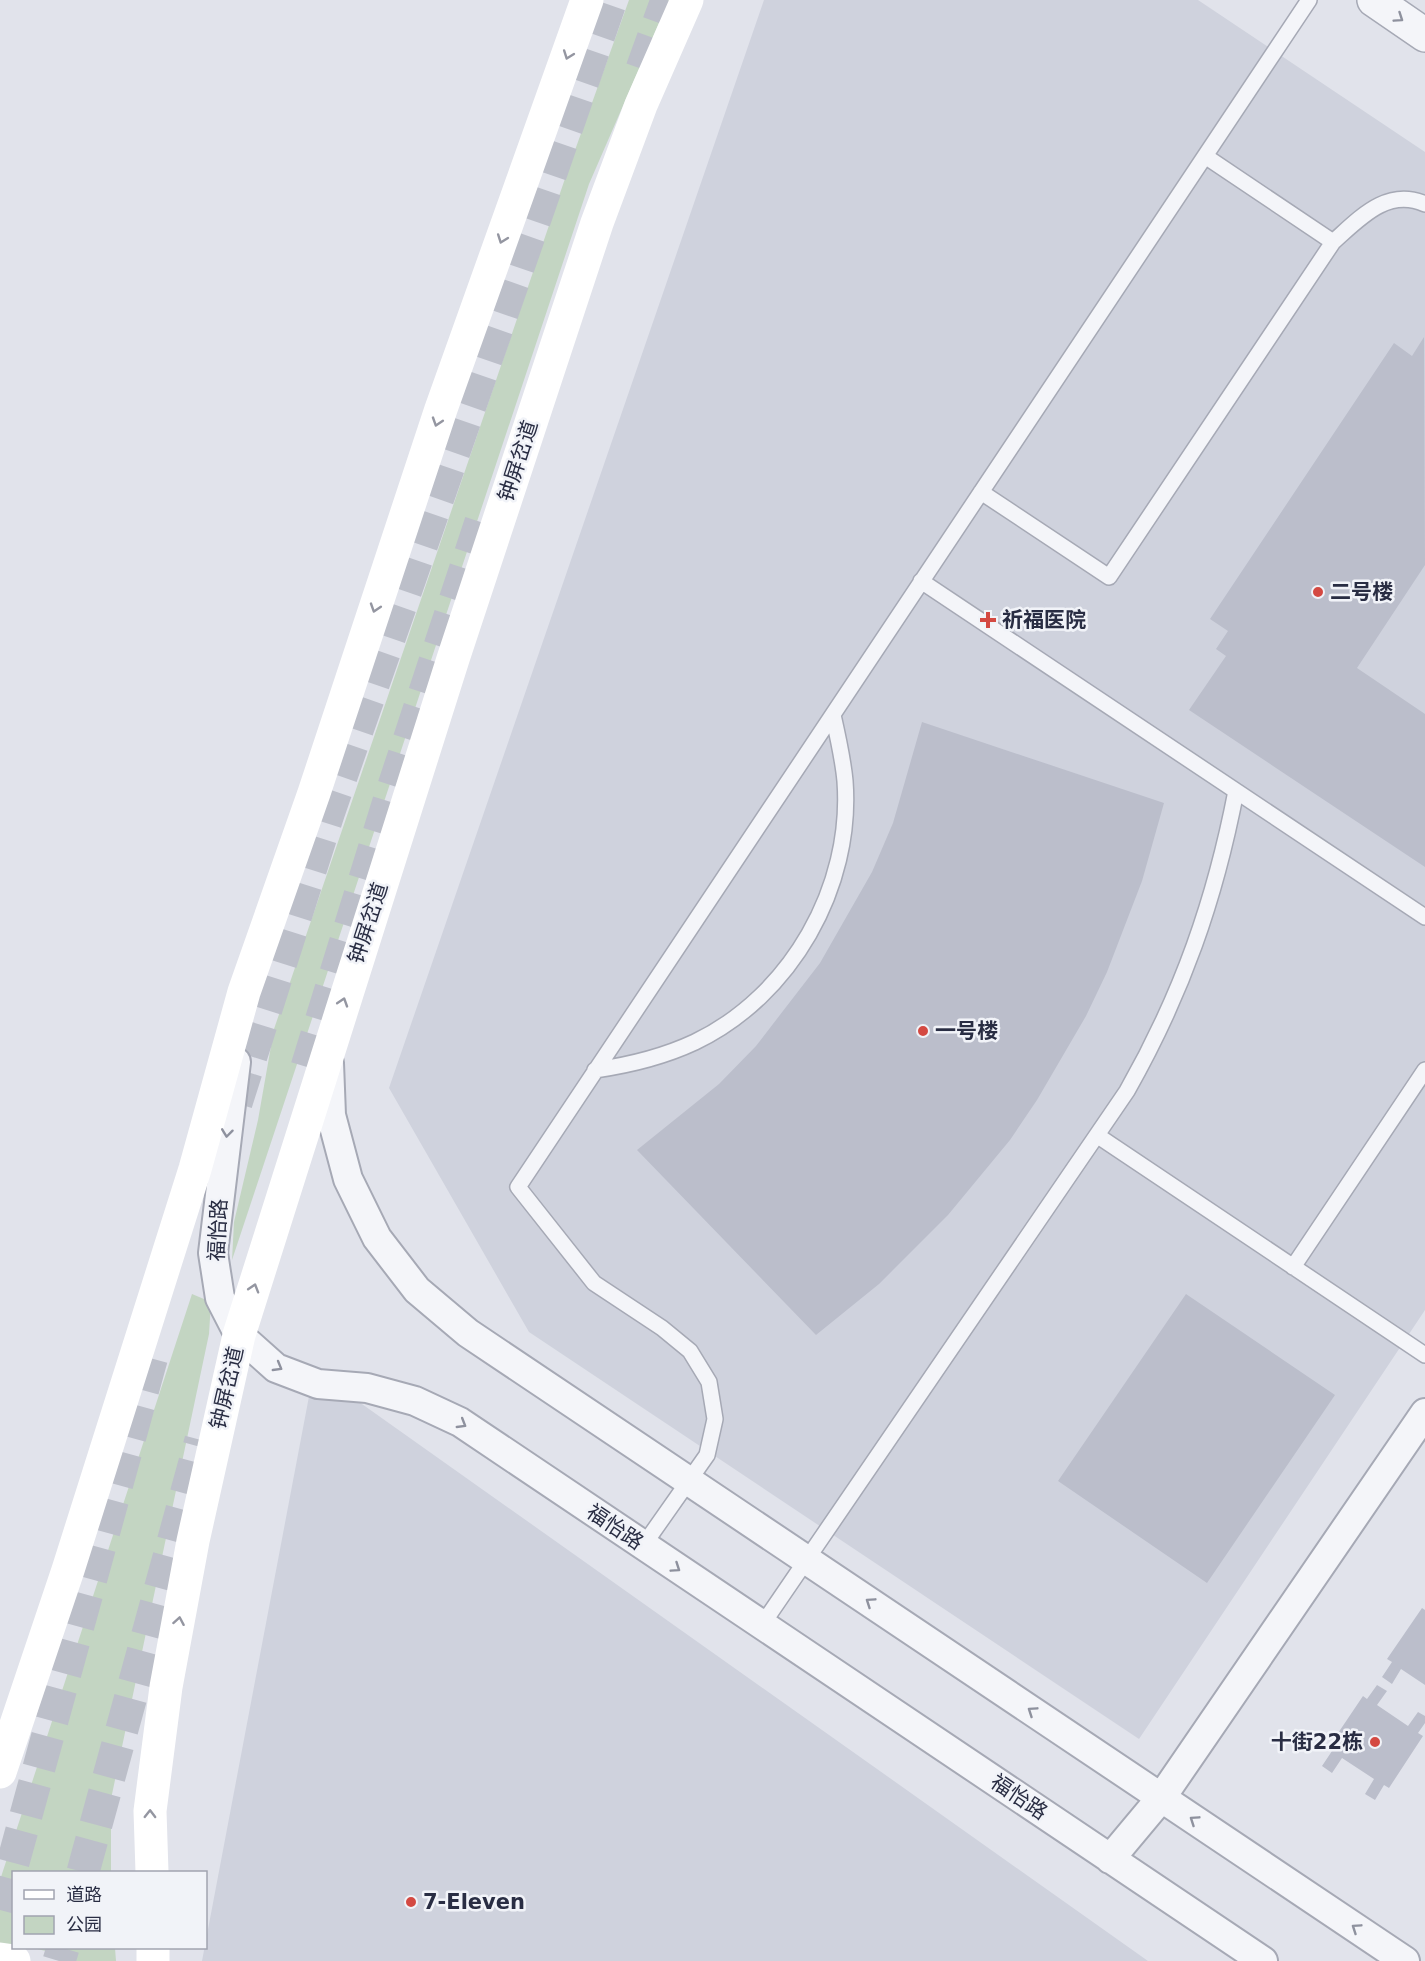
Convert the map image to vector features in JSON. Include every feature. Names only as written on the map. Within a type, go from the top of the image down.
[{"type":"main road","points":[[0,1772],[68,1570],[195,1168],[244,992],[314,794],[441,410],[588,0]]},
{"type":"main road","name":"钟屏岔道","points":[[152,1871],[150,1810],[166,1687],[194,1541],[239,1335],[328,1049],[597,223],[641,105],[687,0]]},
{"type":"main road","points":[[0,1959],[14,1961]]},
{"type":"street","points":[[1374,0],[1425,35]]},
{"type":"street","name":"福怡路","points":[[244,992],[213,1253],[220,1298],[239,1335],[276,1368],[318,1384],[368,1388],[415,1401],[460,1422],[1263,1961]]},
{"type":"street","points":[[328,1049],[331,1115],[348,1179],[377,1238],[417,1290],[468,1333],[1405,1961]]},
{"type":"street","points":[[1110,1859],[1161,1798],[1425,1413]]},
{"type":"lane","points":[[644,1546],[707,1455],[715,1419],[709,1382],[690,1351],[662,1328],[594,1283],[518,1187],[1309,0]]},
{"type":"lane","points":[[1204,156],[1333,242]]},
{"type":"lane","points":[[981,492],[1109,577],[1333,242],[1378,204],[1397,199],[1425,204]]},
{"type":"lane","points":[[921,581],[1425,917]]},
{"type":"lane","points":[[595,1070],[630,1065],[696,1042],[726,1024],[778,977],[800,950],[818,919],[840,853],[845,783],[833,715]]},
{"type":"lane","points":[[762,1625],[1098,1136],[1153,1045],[1180,986],[1213,896],[1236,791]]},
{"type":"lane","points":[[1293,1267],[1425,1070]]},
{"type":"lane","points":[[1098,1136],[1425,1355]]},
{"type":"shaded area","name":"祈福医院","points":[[764,0],[1198,0],[1425,152],[1425,1310],[1139,1739],[529,1332],[389,1088]]},
{"type":"shaded area","points":[[314,1370],[1148,1961],[202,1961],[204,1949],[207,1949],[207,1935]]},
{"type":"green space","points":[[629,0],[669,0],[589,184],[232,1260],[234,1222],[258,1120],[274,1029],[570,164]]},
{"type":"green space","points":[[192,1294],[211,1302],[209,1334],[111,1799],[111,1871],[12,1871],[12,1944],[0,1945],[0,1880]]},
{"type":"green space","points":[[37,1949],[115,1949],[116,1961],[68,1961],[50,1952]]},
{"type":"building","name":"二号楼","points":[[1424,337],[1425,565],[1357,668],[1425,714],[1425,867],[1189,710],[1226,656],[1216,649],[1228,631],[1210,619],[1394,343],[1412,356]]},
{"type":"building","name":"一号楼","points":[[922,722],[1164,803],[1142,881],[1107,972],[1086,1016],[1037,1100],[1010,1140],[948,1215],[879,1284],[816,1335],[637,1150],[719,1084],[756,1046],[820,963],[872,872],[893,823]]},
{"type":"building","points":[[1186,1294],[1335,1395],[1207,1583],[1058,1481]]},
{"type":"building","points":[[1422,1608],[1425,1610],[1425,1685],[1401,1669],[1392,1684],[1382,1677],[1392,1662],[1387,1659]]},
{"type":"building","name":"十街22栋","points":[[1377,1685],[1387,1691],[1377,1705],[1408,1726],[1418,1712],[1425,1716],[1425,1723],[1418,1733],[1423,1736],[1389,1788],[1384,1785],[1375,1800],[1365,1794],[1374,1779],[1342,1758],[1332,1773],[1322,1766],[1332,1751],[1328,1748],[1363,1696],[1367,1699]]},
{"type":"tunnel","points":[[236,1103],[329,811],[611,0]]},
{"type":"tunnel","points":[[642,69],[667,0]]},
{"type":"tunnel","points":[[307,1067],[389,801],[481,522]]},
{"type":"tunnel","points":[[0,1910],[155,1345]]},
{"type":"tunnel","points":[[83,1871],[201,1440]]},
{"type":"tunnel","points":[[59,1961],[63,1949]]},
{"type":"place","name":"二号楼","points":[[1318,592]]},
{"type":"place","name":"祈福医院","points":[[988,620]]},
{"type":"place","name":"一号楼","points":[[923,1031]]},
{"type":"place","name":"十街22栋","points":[[1375,1742]]},
{"type":"place","name":"7-Eleven","points":[[411,1902]]}]
